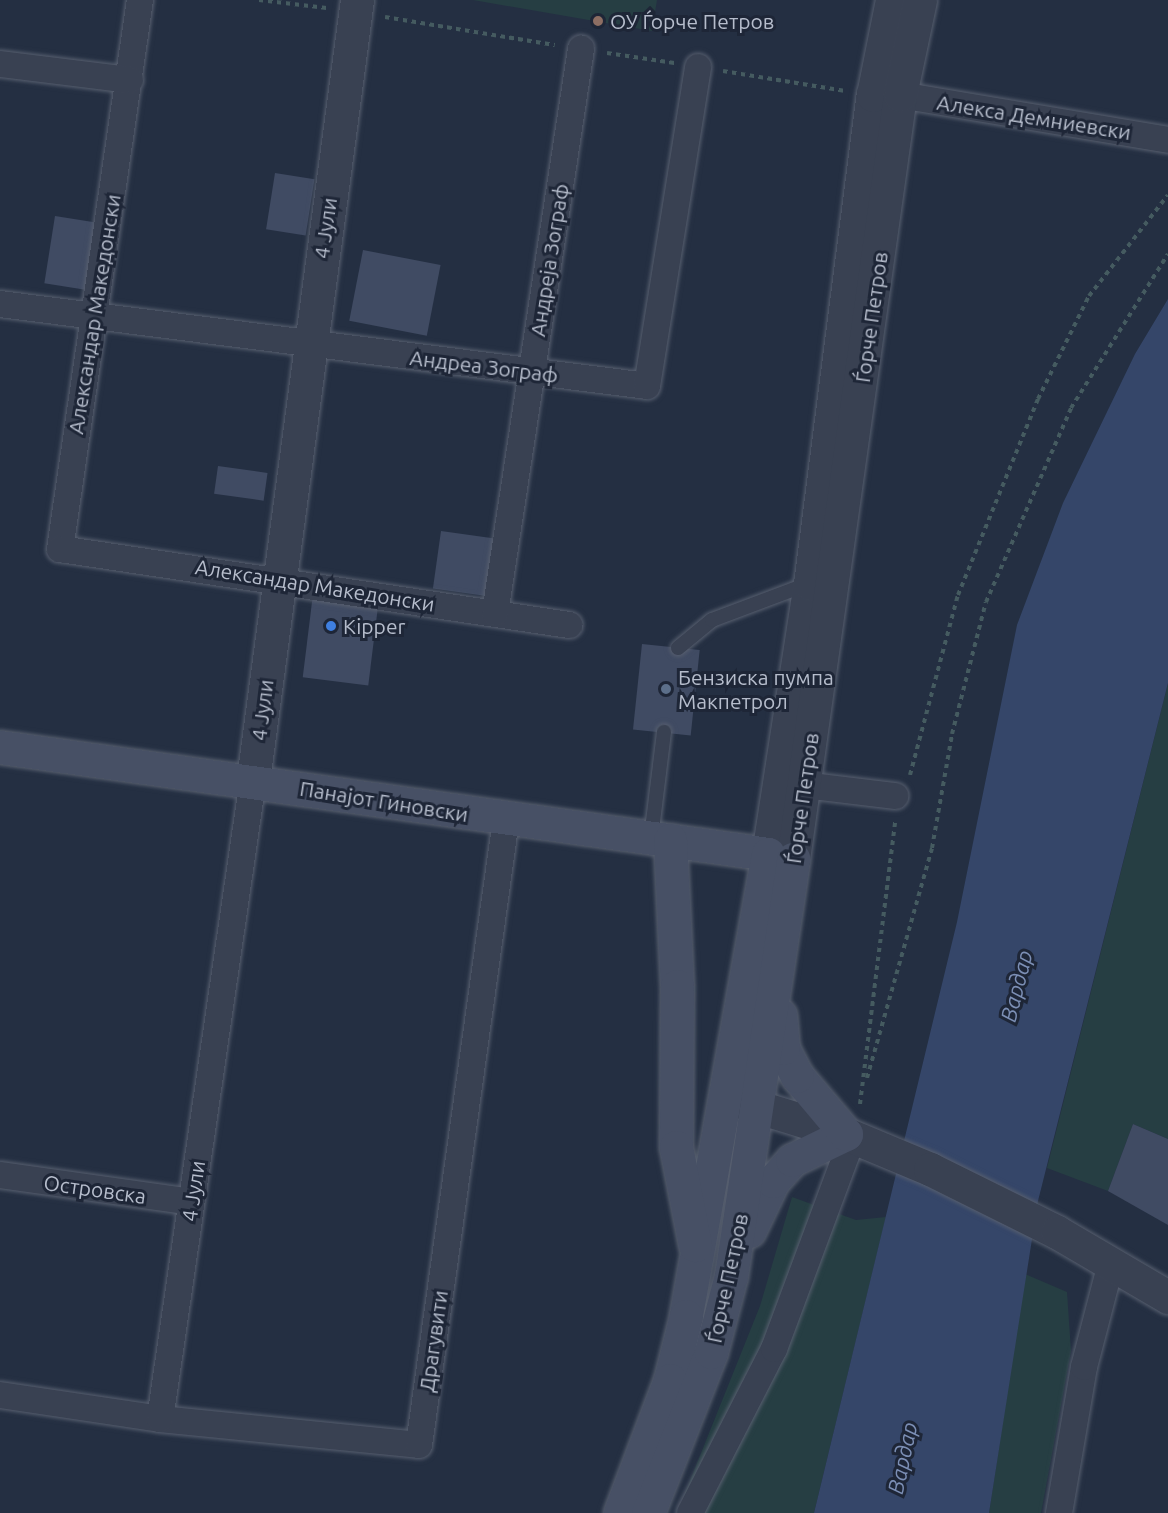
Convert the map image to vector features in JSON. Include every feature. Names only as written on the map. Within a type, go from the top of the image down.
[{"type":"main road","name":"Панајот Гиновски","points":[[0,747],[253,780],[506,820],[781,856]]},
{"type":"main road","points":[[661,839],[677,986],[676,1147],[698,1256]]},
{"type":"main road","name":"Ѓорче Петров","points":[[648,1513],[711,1352],[731,1276],[777,987],[781,856]]},
{"type":"main road","name":"Ѓорче Петров","points":[[620,1513],[670,1380],[698,1256],[726,1098],[781,856]]},
{"type":"main road","points":[[731,1276],[773,1181],[792,1160],[856,1138],[818,1104],[783,1048],[777,987]]},
{"type":"street","name":"Александар Македонски","points":[[60,549],[140,0]]},
{"type":"street","name":"Ѓорче Петров","points":[[781,856],[803,785],[886,95],[892,0]]},
{"type":"street","name":"Ѓорче Петров","points":[[781,856],[810,584],[886,95],[920,0]]},
{"type":"street","name":"4 Јули","points":[[160,1419],[253,780],[309,343],[356,6]]},
{"type":"street","name":"Андреја Зограф","points":[[495,613],[581,49]]},
{"type":"street","points":[[0,64],[130,80]]},
{"type":"street","name":"Андреа Зограф","points":[[0,304],[532,374],[647,386],[698,67]]},
{"type":"street","name":"Алекса Демниевски","points":[[886,95],[1168,140]]},
{"type":"street","name":"Αлександар Македонски","points":[[60,549],[279,578],[569,625]]},
{"type":"street","points":[[803,785],[895,796]]},
{"type":"street","name":"Драгувити","points":[[0,1395],[160,1419],[418,1445],[506,820]]},
{"type":"street","points":[[726,1098],[856,1138],[1057,1232],[1168,1297]]},
{"type":"street","points":[[690,1513],[774,1349],[856,1138]]},
{"type":"street","name":"Островска","points":[[0,1175],[191,1202]]},
{"type":"street","points":[[1059,1513],[1071,1438],[1111,1263]]},
{"type":"lane","points":[[678,648],[712,620],[810,584]]},
{"type":"lane","points":[[661,839],[664,732]]},
{"type":"path","points":[[259,0],[356,6],[581,49],[886,95]]},
{"type":"path","points":[[1168,195],[1089,296],[1038,399],[978,542],[910,775],[895,796],[895,846],[864,1087],[932,848],[952,734],[986,602],[1071,408],[1168,254]]},
{"type":"green space","points":[[473,0],[657,0],[652,31]]},
{"type":"green space","points":[[1168,683],[1168,1139],[1133,1124],[1108,1191],[1047,1168]]},
{"type":"green space","points":[[792,1197],[856,1220],[886,1217],[814,1513],[677,1513],[760,1306]]},
{"type":"green space","points":[[1025,1274],[1067,1292],[1071,1351],[1041,1513],[989,1513]]},
{"type":"water","name":"Вардар","points":[[1168,299],[1168,683],[1038,1201],[989,1513],[814,1513],[957,922],[1017,625],[1063,503],[1135,354]]},
{"type":"building","points":[[275,173],[315,179],[306,236],[266,229]]},
{"type":"building","points":[[55,216],[97,223],[87,290],[44,283]]},
{"type":"building","points":[[363,250],[441,265],[427,336],[349,321]]},
{"type":"building","points":[[218,466],[268,473],[264,501],[214,494]]},
{"type":"building","points":[[441,531],[496,539],[488,596],[433,588]]},
{"type":"building","points":[[313,594],[379,602],[368,685],[303,677]]},
{"type":"building","name":"Бензиска пумпа Макпетрол","points":[[642,644],[700,650],[691,736],[633,730]]},
{"type":"building","points":[[1133,1124],[1168,1139],[1168,1225],[1108,1191]]},
{"type":"place","name":"ОУ Ѓорче Петров","points":[[598,21]]},
{"type":"place","name":"Kipper","points":[[331,626]]},
{"type":"place","name":"Бензиска пумпа Макпетрол","points":[[666,689]]}]
